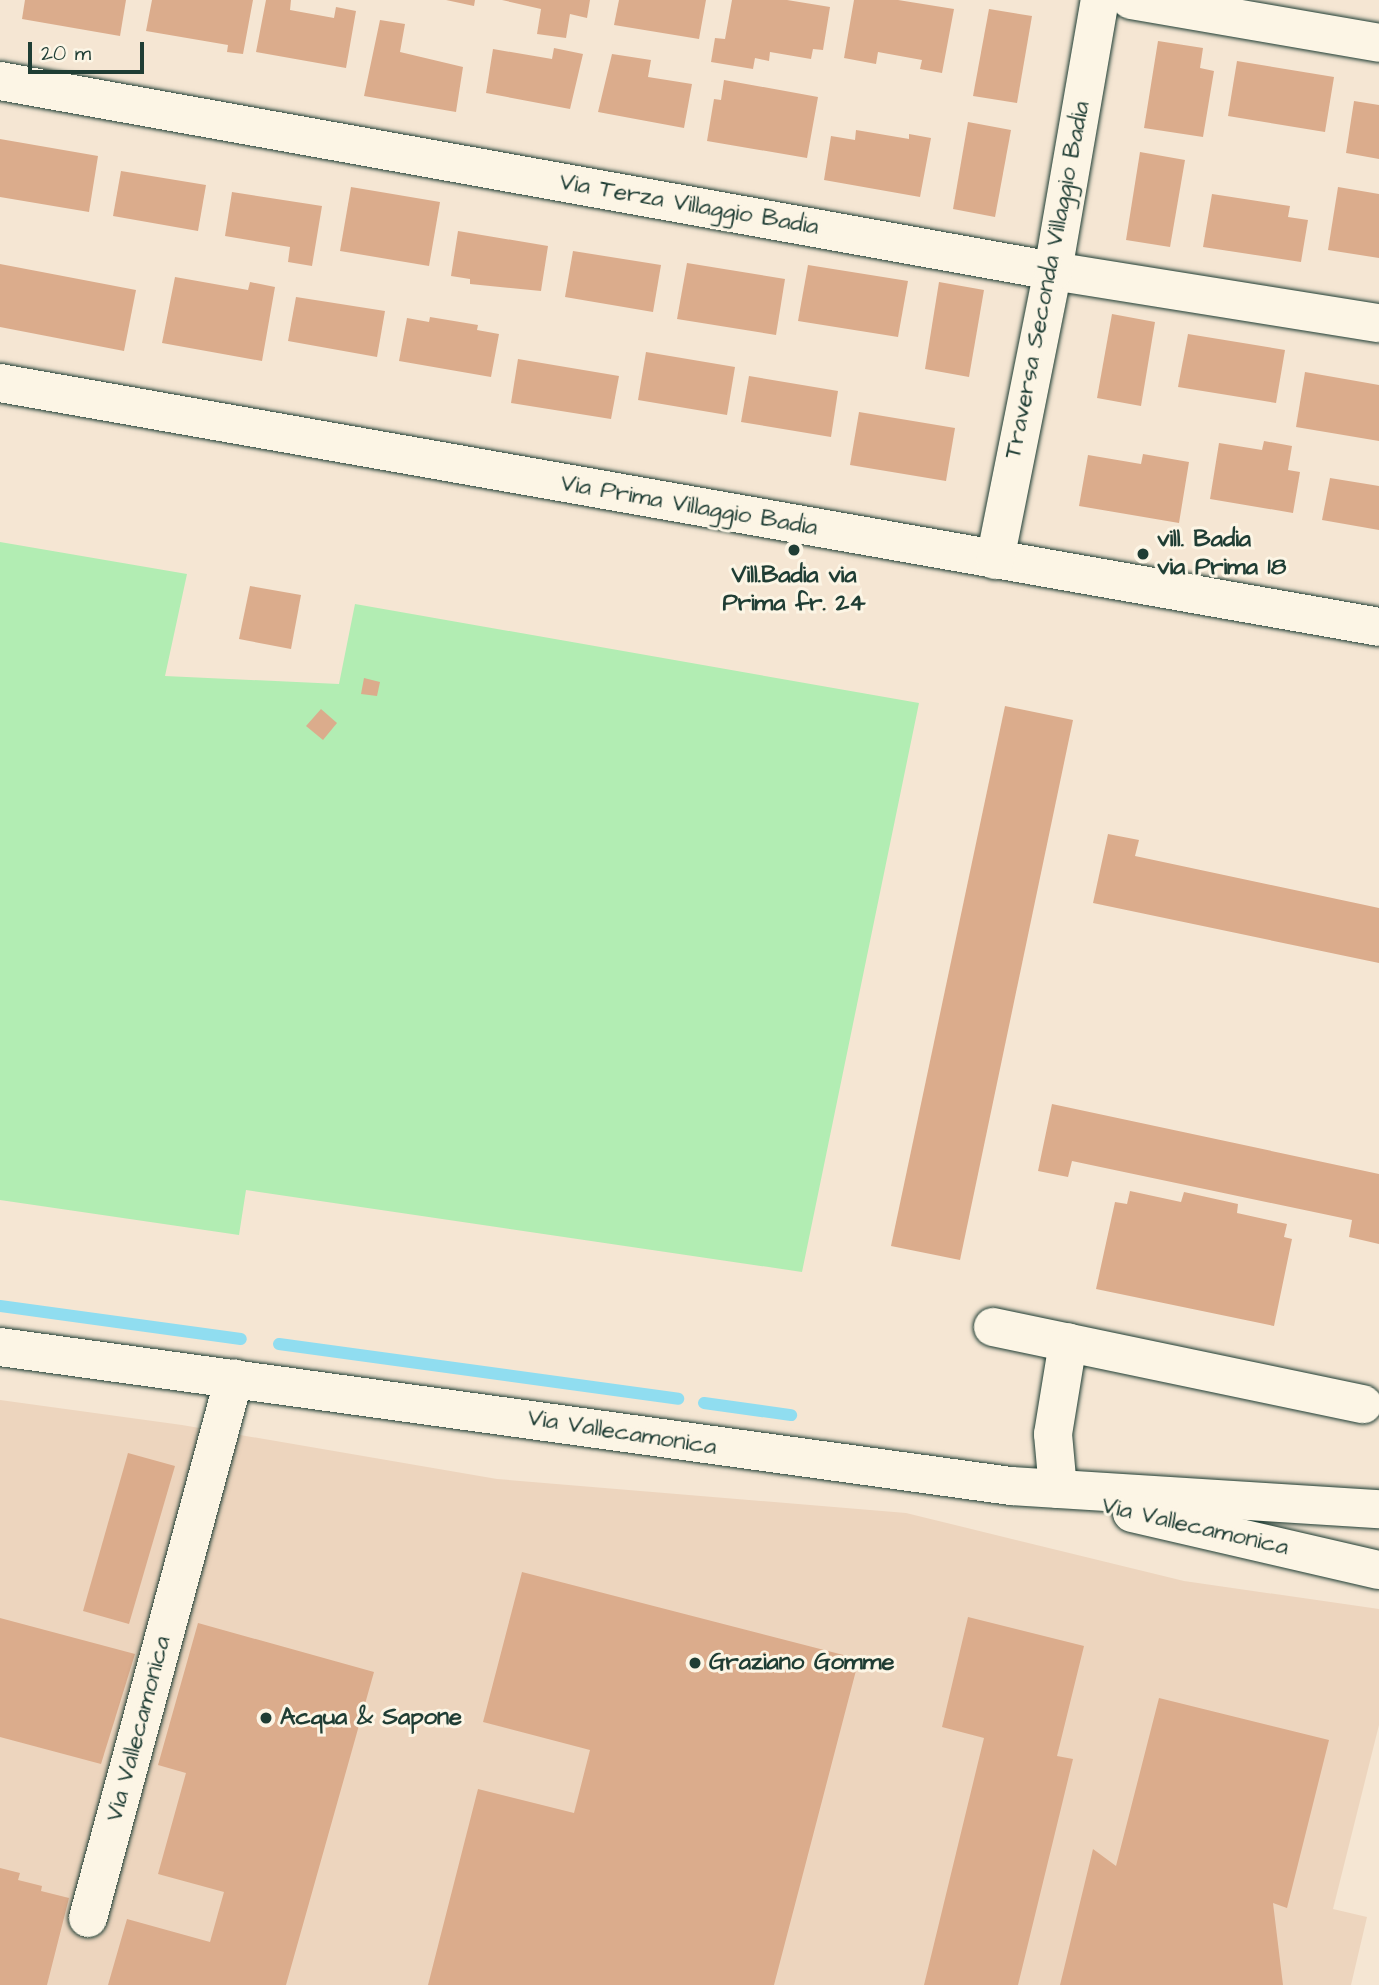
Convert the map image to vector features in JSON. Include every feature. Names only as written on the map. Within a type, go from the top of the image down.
[{"type":"street","name":"Traversa Seconda Villaggio Badia","points":[[995,560],[1053,271],[1100,0]]},
{"type":"street","points":[[1131,0],[1379,43]]},
{"type":"street","name":"Via Terza Villaggio Badia","points":[[0,82],[1053,271],[1379,323]]},
{"type":"street","name":"Via Prima Villaggio Badia","points":[[0,383],[1379,627]]},
{"type":"street","points":[[993,1327],[1363,1404]]},
{"type":"street","points":[[1058,1489],[1053,1434],[1068,1342]]},
{"type":"street","name":"Via Vallecamonica","points":[[0,1347],[1011,1486],[1379,1509]]},
{"type":"street","name":"Via Vallecamonica","points":[[88,1918],[234,1378]]},
{"type":"street","name":"Via Vallecamonica","points":[[1011,1486],[1379,1570]]},
{"type":"shaded area","points":[[0,1400],[182,1425],[497,1479],[906,1513],[1184,1581],[1379,1609],[1379,1725],[1333,1909],[1367,1917],[1351,1985],[0,1985]]},
{"type":"green space","points":[[0,542],[187,574],[165,676],[339,684],[355,604],[919,703],[802,1272],[246,1190],[239,1235],[0,1200]]},
{"type":"building","points":[[25,0],[126,0],[120,36],[22,19]]},
{"type":"building","points":[[152,0],[253,0],[243,54],[227,52],[228,45],[146,31]]},
{"type":"building","points":[[266,0],[291,0],[290,10],[334,18],[336,7],[356,11],[346,68],[256,52]]},
{"type":"building","points":[[446,0],[475,0],[474,6]]},
{"type":"building","points":[[502,0],[590,0],[587,18],[570,14],[566,38],[537,34],[541,9]]},
{"type":"building","points":[[619,0],[706,0],[699,39],[614,25]]},
{"type":"building","points":[[732,0],[787,0],[830,7],[823,50],[813,49],[811,59],[770,52],[769,61],[755,58],[753,69],[711,62],[715,38],[725,39]]},
{"type":"building","points":[[854,0],[898,0],[954,9],[942,73],[920,69],[922,60],[878,52],[876,64],[844,58]]},
{"type":"building","points":[[989,9],[1032,16],[1017,103],[973,96]]},
{"type":"building","points":[[380,20],[405,24],[400,52],[463,67],[456,112],[364,96]]},
{"type":"building","points":[[1158,41],[1203,48],[1200,68],[1214,71],[1203,137],[1144,128]]},
{"type":"building","points":[[554,48],[583,54],[570,109],[486,93],[493,49],[552,59]]},
{"type":"building","points":[[612,54],[651,60],[648,77],[692,84],[684,128],[598,112]]},
{"type":"building","points":[[1237,61],[1334,77],[1325,132],[1228,116]]},
{"type":"building","points":[[724,80],[818,97],[807,158],[707,141],[714,99],[721,100]]},
{"type":"building","points":[[1354,101],[1379,105],[1379,159],[1346,153]]},
{"type":"building","points":[[968,122],[1011,130],[995,217],[953,209]]},
{"type":"building","points":[[856,130],[909,139],[909,134],[931,138],[920,197],[824,180],[831,136],[855,140]]},
{"type":"building","points":[[0,139],[98,156],[89,212],[0,197]]},
{"type":"building","points":[[1140,152],[1185,160],[1170,247],[1126,240]]},
{"type":"building","points":[[121,171],[206,185],[198,231],[113,216]]},
{"type":"building","points":[[351,187],[440,202],[429,266],[340,251]]},
{"type":"building","points":[[1338,187],[1379,194],[1379,258],[1328,250]]},
{"type":"building","points":[[232,192],[322,206],[312,266],[288,262],[290,247],[225,236]]},
{"type":"building","points":[[1212,194],[1290,206],[1288,217],[1308,220],[1301,262],[1203,247]]},
{"type":"building","points":[[458,231],[548,246],[541,291],[470,284],[470,279],[451,276]]},
{"type":"building","points":[[573,251],[661,265],[653,312],[565,297]]},
{"type":"building","points":[[687,263],[785,279],[776,335],[677,319]]},
{"type":"building","points":[[0,264],[136,290],[124,351],[0,327]]},
{"type":"building","points":[[808,265],[908,281],[898,337],[798,321]]},
{"type":"building","points":[[175,277],[248,290],[250,282],[275,287],[262,361],[162,343]]},
{"type":"building","points":[[939,282],[984,290],[969,377],[925,369]]},
{"type":"building","points":[[296,297],[385,311],[377,357],[288,341]]},
{"type":"building","points":[[1112,314],[1155,322],[1141,406],[1097,398]]},
{"type":"building","points":[[430,317],[478,325],[477,330],[499,334],[491,377],[399,361],[407,318],[429,322]]},
{"type":"building","points":[[1188,334],[1285,350],[1276,403],[1178,387]]},
{"type":"building","points":[[646,352],[735,367],[727,415],[638,400]]},
{"type":"building","points":[[518,359],[619,376],[611,419],[511,403]]},
{"type":"building","points":[[1305,372],[1379,385],[1379,441],[1296,427]]},
{"type":"building","points":[[749,376],[838,391],[831,437],[741,422]]},
{"type":"building","points":[[859,412],[955,428],[946,481],[850,465]]},
{"type":"building","points":[[1264,441],[1292,446],[1288,470],[1300,472],[1293,513],[1210,499],[1219,443],[1262,450]]},
{"type":"building","points":[[1143,454],[1189,462],[1179,523],[1079,506],[1088,455],[1141,464]]},
{"type":"building","points":[[1330,478],[1379,486],[1379,530],[1322,520]]},
{"type":"building","points":[[250,586],[301,595],[291,649],[239,639]]},
{"type":"building","points":[[364,678],[380,682],[377,696],[361,694]]},
{"type":"building","points":[[1005,706],[1073,720],[960,1260],[891,1246]]},
{"type":"building","points":[[321,709],[337,723],[323,740],[306,726]]},
{"type":"building","points":[[1108,834],[1139,840],[1135,856],[1379,908],[1379,963],[1093,903]]},
{"type":"building","points":[[1052,1104],[1379,1174],[1379,1244],[1349,1237],[1352,1220],[1072,1161],[1068,1177],[1038,1171]]},
{"type":"building","points":[[1130,1191],[1181,1202],[1184,1192],[1238,1204],[1237,1213],[1287,1224],[1284,1237],[1292,1239],[1274,1326],[1096,1289],[1115,1202],[1127,1204]]},
{"type":"building","points":[[128,1453],[175,1466],[129,1624],[83,1611]]},
{"type":"building","points":[[522,1572],[859,1659],[774,1985],[428,1985],[478,1789],[574,1813],[590,1750],[483,1722]]},
{"type":"building","points":[[968,1617],[1084,1646],[1057,1756],[1073,1759],[1018,1985],[924,1985],[984,1738],[942,1727]]},
{"type":"building","points":[[0,1618],[135,1654],[101,1764],[0,1737]]},
{"type":"building","points":[[198,1623],[374,1672],[286,1985],[108,1985],[127,1919],[210,1942],[224,1892],[158,1874],[186,1773],[158,1765]]},
{"type":"building","points":[[1159,1698],[1329,1740],[1287,1908],[1273,1903],[1283,1985],[1060,1985],[1093,1849],[1116,1866]]},
{"type":"building","points":[[0,1868],[20,1873],[18,1880],[42,1886],[41,1891],[69,1898],[47,1985],[0,1985]]},
{"type":"waterway","points":[[0,1306],[241,1339]]},
{"type":"waterway","points":[[279,1344],[678,1399]]},
{"type":"waterway","points":[[704,1403],[791,1415]]},
{"type":"place","name":"Vill.Badia via Prima fr. 24","points":[[794,550]]},
{"type":"place","name":"vill. Badia via Prima 18","points":[[1143,554]]},
{"type":"place","name":"Graziano Gomme","points":[[695,1663]]},
{"type":"place","name":"Acqua & Sapone","points":[[266,1718]]}]
